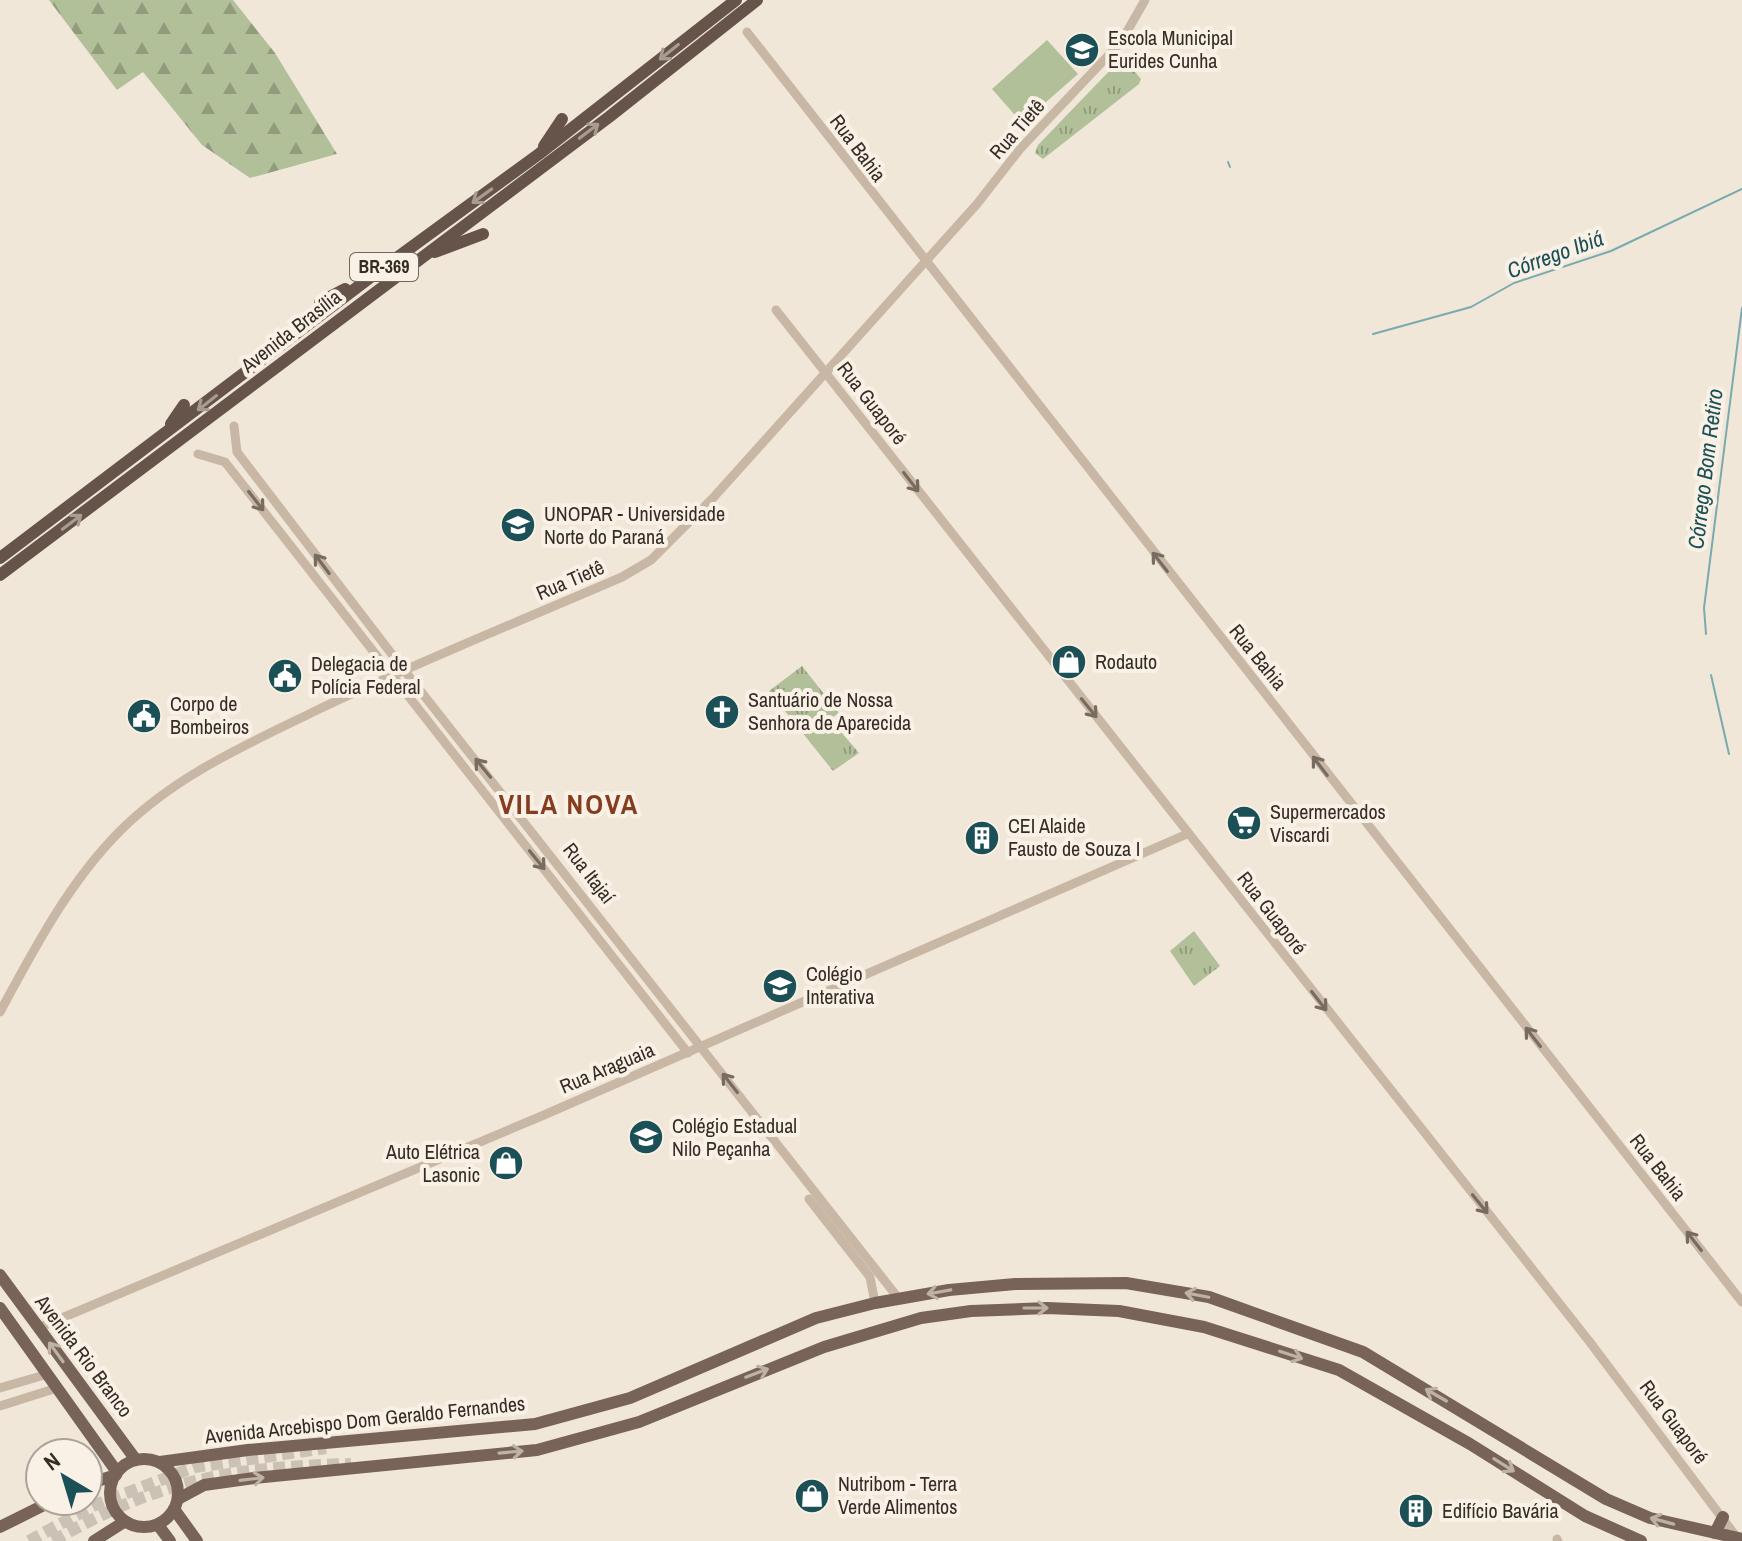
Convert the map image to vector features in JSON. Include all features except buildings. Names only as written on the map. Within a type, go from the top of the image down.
[{"type":"highway","name":"Avenida Brasília","points":[[0,558],[376,273],[539,154],[736,0]]},
{"type":"highway","name":"Avenida Brasília","points":[[3,573],[757,0]]},
{"type":"highway","points":[[539,154],[562,119]]},
{"type":"highway","points":[[417,260],[483,234]]},
{"type":"highway","points":[[320,302],[376,273]]},
{"type":"highway","points":[[159,439],[184,405]]},
{"type":"main road","name":"Avenida Rio Branco","points":[[0,1275],[136,1460]]},
{"type":"main road","name":"Avenida Arcebispo Dom Geraldo Fernandes","points":[[160,1462],[248,1450],[535,1424],[630,1398],[816,1318],[875,1303],[962,1288],[1077,1281],[1126,1283],[1209,1297],[1363,1352],[1606,1499],[1650,1518],[1740,1539]]},
{"type":"main road","name":"Avenida Rio Branco","points":[[0,1308],[116,1473]]},
{"type":"main road","points":[[116,1473],[110,1493],[111,1504],[124,1522],[135,1526],[158,1525],[176,1504],[204,1485],[537,1450],[639,1422],[824,1347],[921,1318],[971,1311],[1047,1308],[1119,1311],[1204,1327],[1339,1370],[1470,1444],[1585,1516],[1641,1541]]},
{"type":"main road","points":[[104,1478],[136,1460],[160,1462],[174,1477],[176,1504],[197,1541]]},
{"type":"main road","points":[[0,1527],[24,1515]]},
{"type":"main road","points":[[1715,1533],[1723,1517]]},
{"type":"main road","points":[[94,1541],[124,1522]]},
{"type":"main road","points":[[158,1525],[170,1541]]},
{"type":"street","name":"Rua Tietê","points":[[0,1012],[29,958],[78,881],[98,854],[148,804],[224,756],[392,675],[622,577],[651,560],[825,373],[977,204],[1020,149],[1121,42],[1145,0]]},
{"type":"street","name":"Rua Bahia","points":[[747,32],[923,261],[1742,1302]]},
{"type":"street","name":"Rua Guaporé","points":[[776,310],[1740,1539]]},
{"type":"street","name":"Rua Itajaí","points":[[234,426],[237,452],[404,670],[899,1299]]},
{"type":"street","name":"Rua Itajaí","points":[[198,454],[225,462],[688,1053]]},
{"type":"street","name":"Rua Araguaia","points":[[38,1328],[702,1047],[1187,834]]},
{"type":"street","points":[[809,1199],[870,1277],[875,1303]]},
{"type":"street","points":[[0,1388],[48,1374]]},
{"type":"street","points":[[0,1406],[57,1388]]},
{"type":"green space","points":[[49,0],[233,0],[275,53],[337,154],[250,178],[202,145],[143,72],[117,90]]},
{"type":"green space","points":[[1047,40],[1078,74],[1022,123],[992,89]]},
{"type":"green space","points":[[1125,60],[1141,79],[1139,84],[1043,159],[1035,153],[1038,145],[1119,61]]},
{"type":"green space","points":[[802,666],[839,713],[830,719],[859,753],[833,771],[769,691]]},
{"type":"green space","points":[[1194,931],[1220,966],[1194,986],[1170,951]]},
{"type":"waterway","name":"Córrego Ibiá","points":[[1228,162],[1230,167]]},
{"type":"waterway","name":"Córrego Ibiá","points":[[1373,334],[1471,307],[1514,283],[1611,251],[1742,189]]},
{"type":"waterway","name":"Córrego Bom Retiro","points":[[1706,634],[1704,608],[1742,308]]},
{"type":"waterway","name":"Córrego Bom Retiro","points":[[1711,675],[1729,754]]},
{"type":"tunnel","points":[[29,1541],[95,1505],[195,1467],[326,1448]]},
{"type":"tunnel","points":[[53,1541],[127,1504],[197,1481],[269,1469],[351,1464]]},
{"type":"place","name":"Escola Municipal Eurides Cunha","points":[[1082,50]]},
{"type":"place","name":"UNOPAR - Universidade Norte do Paraná","points":[[518,525]]},
{"type":"place","name":"Rodauto","points":[[1069,662]]},
{"type":"place","name":"Delegacia de Polícia Federal","points":[[285,676]]},
{"type":"place","name":"Santuário de Nossa Senhora de Aparecida","points":[[722,712]]},
{"type":"place","name":"Corpo de Bombeiros","points":[[144,716]]},
{"type":"place","name":"Supermercados Viscardi","points":[[1244,823]]},
{"type":"place","name":"CEI Alaide Fausto de Souza I","points":[[982,838]]},
{"type":"place","name":"Colégio Interativa","points":[[780,986]]},
{"type":"place","name":"Colégio Estadual Nilo Peçanha","points":[[646,1137]]},
{"type":"place","name":"Auto Elétrica Lasonic","points":[[506,1163]]},
{"type":"place","name":"Nutribom - Terra Verde Alimentos","points":[[812,1496]]},
{"type":"place","name":"Edifício Bavária","points":[[1416,1511]]},
{"type":"district","name":"VILA NOVA","points":[[569,804]]}]
